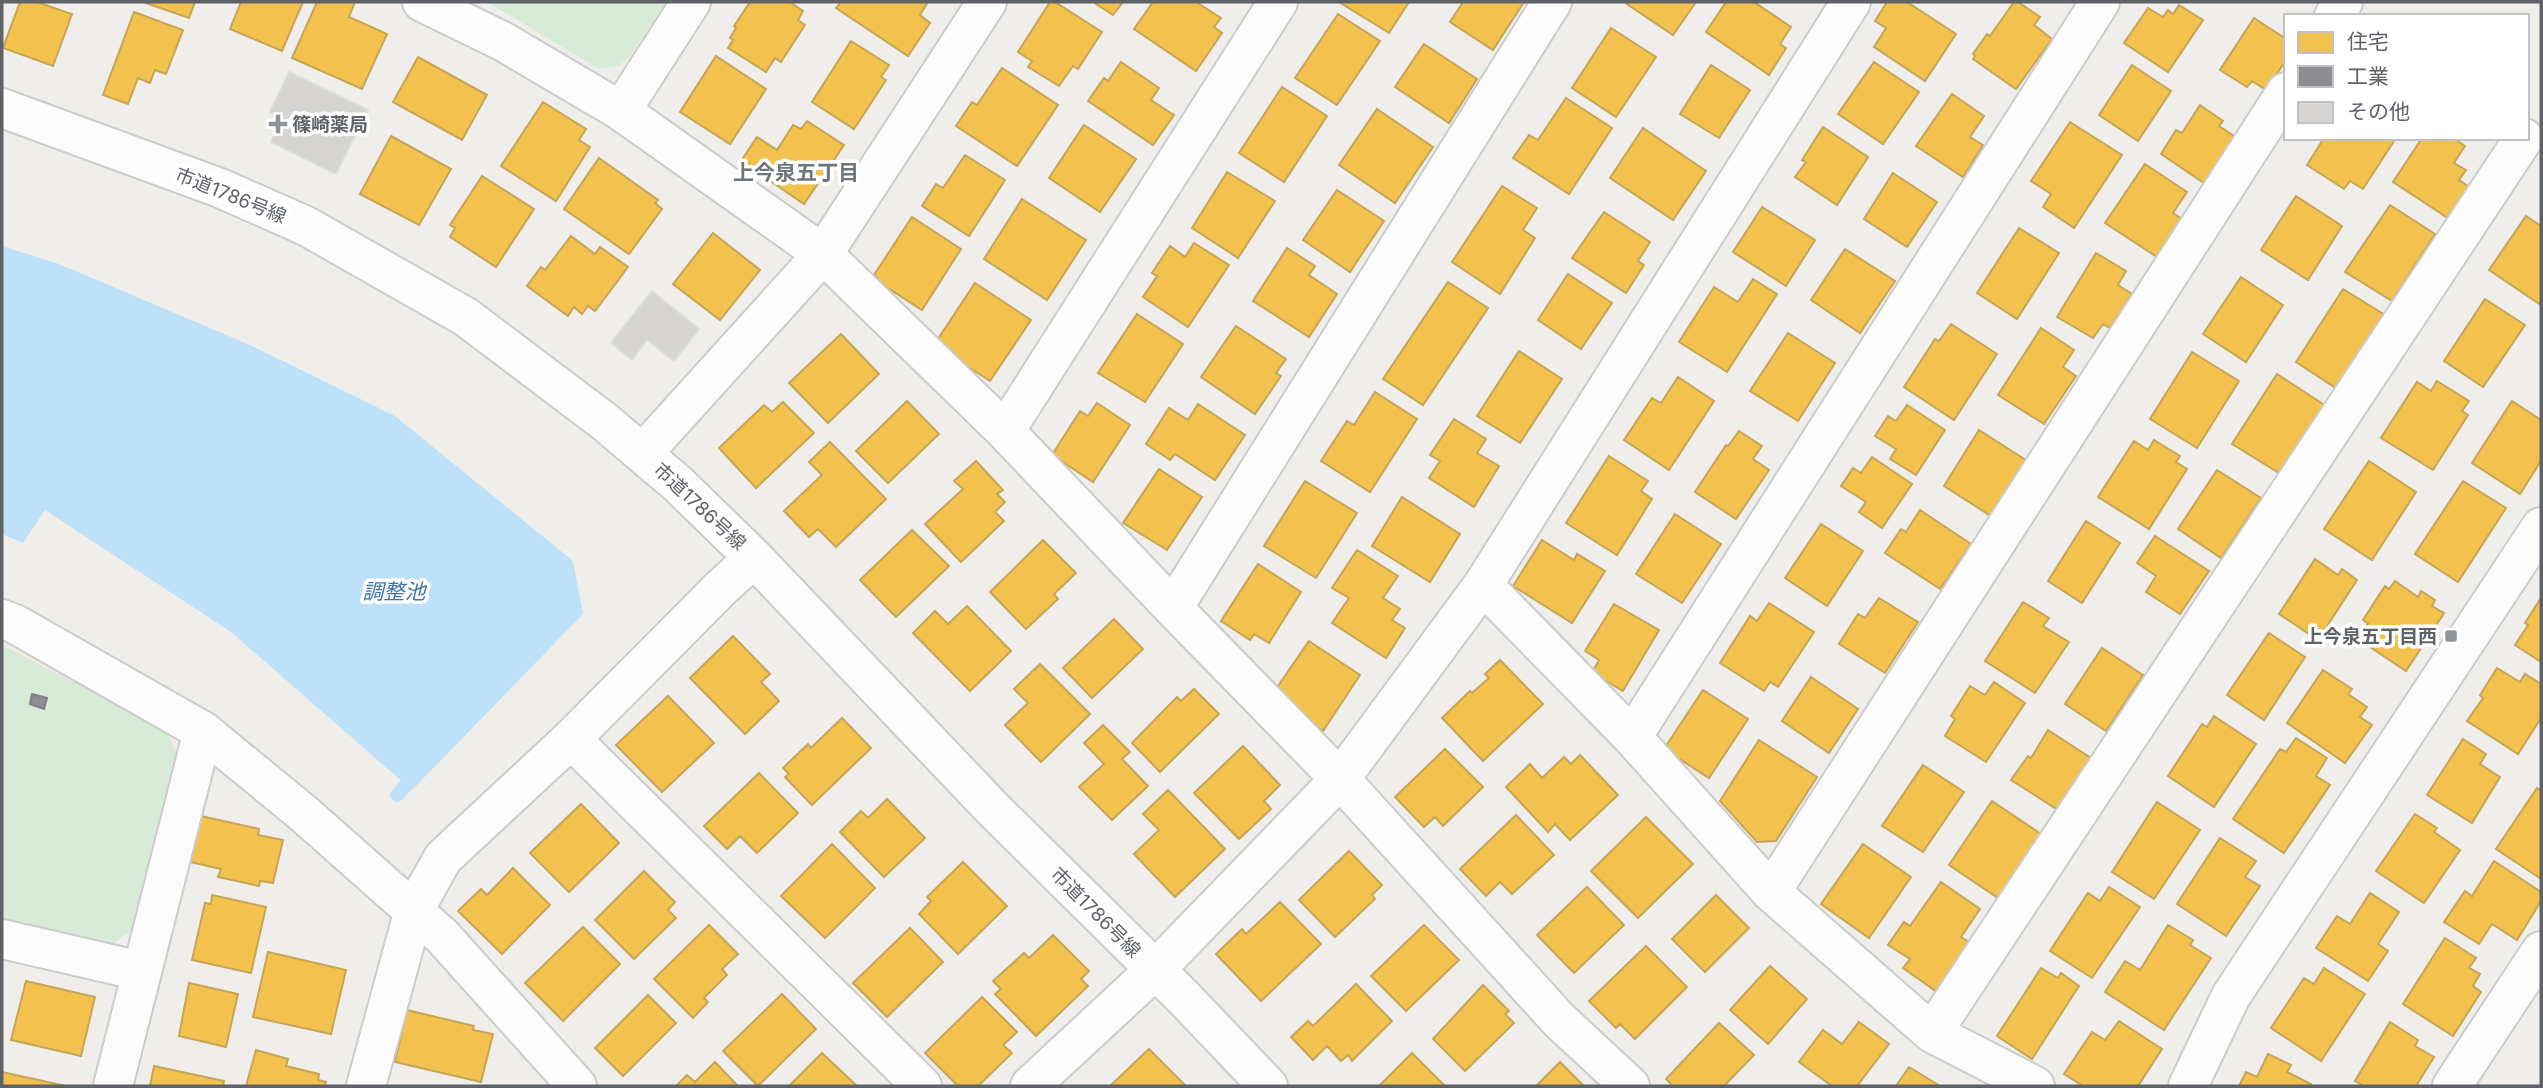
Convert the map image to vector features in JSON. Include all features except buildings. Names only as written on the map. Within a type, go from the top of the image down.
[{"type":"street","points":[[422,2],[504,43],[621,111],[823,254],[1005,431],[1340,779],[1559,1020],[1630,1086]]},
{"type":"street","points":[[621,111],[691,2]]},
{"type":"street","points":[[643,453],[823,254],[987,2]]},
{"type":"street","points":[[1005,431],[1278,2]]},
{"type":"street","points":[[1173,608],[1552,2]]},
{"type":"street","points":[[1030,1086],[1155,970],[1340,779],[1483,585],[1851,2]]},
{"type":"street","points":[[1632,737],[2100,2]]},
{"type":"street","points":[[1771,892],[2284,95]]},
{"type":"street","name":"市道1786号線","points":[[2,107],[220,188],[306,226],[466,317],[643,453],[754,558],[991,807],[1268,1086]]},
{"type":"street","points":[[2529,131],[2541,113]]},
{"type":"street","points":[[1932,1033],[2523,140]]},
{"type":"street","points":[[2188,1086],[2231,996],[2541,527]]},
{"type":"street","points":[[366,1086],[414,910],[443,858],[571,739],[754,558]]},
{"type":"street","points":[[1483,585],[1632,737],[1771,892],[1932,1033],[2035,1086]]},
{"type":"street","points":[[2,619],[203,731],[442,936],[577,1086]]},
{"type":"street","points":[[114,1086],[203,731]]},
{"type":"street","points":[[571,739],[922,1086]]},
{"type":"street","points":[[2,939],[141,971]]},
{"type":"street","points":[[2452,1086],[2541,951]]},
{"type":"green space","points":[[487,2],[667,2],[631,55],[619,66],[599,69]]},
{"type":"green space","points":[[2,645],[166,729],[176,753],[131,931],[111,945],[2,921]]},
{"type":"water","name":"調整池","points":[[2,246],[59,264],[250,345],[395,416],[573,561],[583,614],[412,790],[231,632],[45,510],[23,543],[2,534]]},
{"type":"waterway","points":[[397,795],[418,773]]},
{"type":"place","name":"篠崎薬局","points":[[278,124]]},
{"type":"place","name":"上今泉五丁目西","points":[[2451,636]]},
{"type":"district","name":"上今泉五丁目","points":[[796,173]]}]
